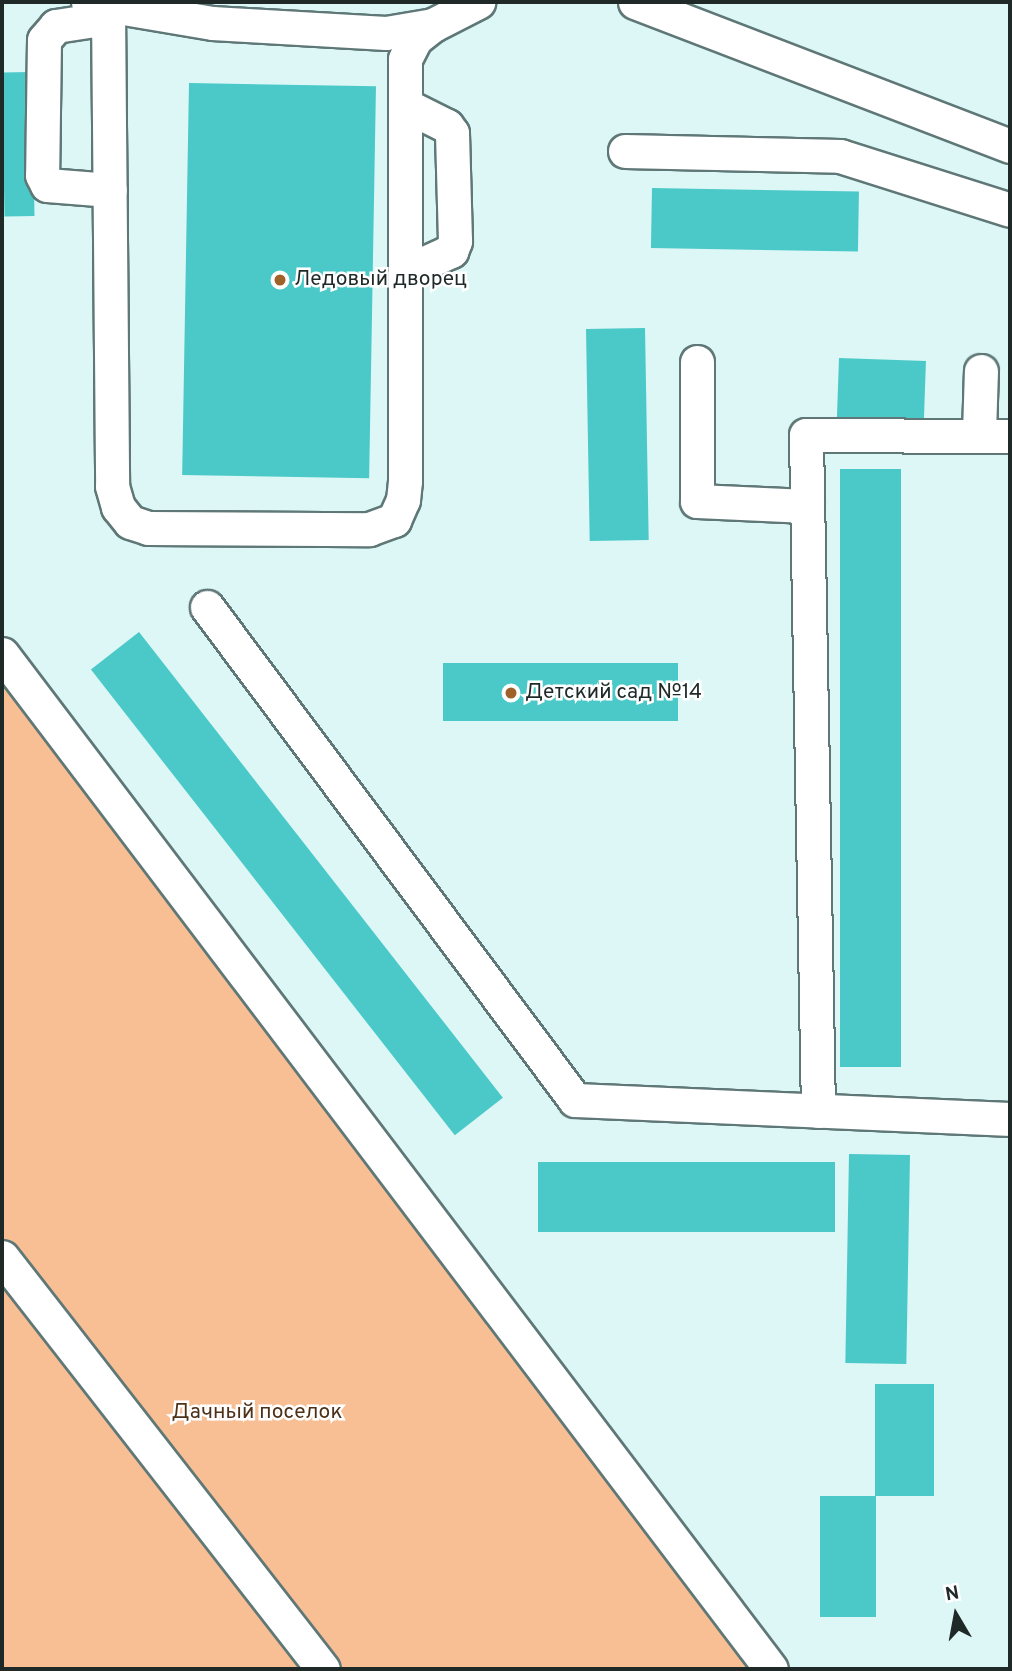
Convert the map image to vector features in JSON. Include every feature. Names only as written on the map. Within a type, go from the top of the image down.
[{"type":"lane","points":[[101,9],[110,190],[113,486],[118,507],[130,522],[148,528],[369,529],[394,520],[403,500],[405,481],[405,59],[415,39],[433,25],[478,2]]},
{"type":"lane","points":[[635,2],[1010,146]]},
{"type":"lane","points":[[110,190],[47,185],[42,175],[48,32],[56,26],[101,9],[212,23],[386,33],[433,25]]},
{"type":"lane","points":[[405,104],[447,126],[452,133],[455,240],[451,251],[405,272]]},
{"type":"lane","points":[[625,151],[840,156],[1010,210]]},
{"type":"lane","points":[[697,362],[697,501],[807,506]]},
{"type":"lane","points":[[818,1111],[806,435],[994,434],[981,370]]},
{"type":"lane","points":[[207,607],[575,1100],[1010,1119]]},
{"type":"lane","points":[[2,654],[771,1669]]},
{"type":"lane","points":[[2,1257],[323,1669]]},
{"type":"green space","name":"Дачный поселок","points":[[2,654],[771,1669],[2,1669]]},
{"type":"building","points":[[32,72],[35,216],[5,217],[2,73]]},
{"type":"building","name":"Ледовый дворец","points":[[189,83],[376,86],[369,478],[182,475]]},
{"type":"building","points":[[652,188],[859,192],[858,252],[651,248]]},
{"type":"building","points":[[645,328],[649,540],[590,541],[586,329]]},
{"type":"building","points":[[839,358],[926,361],[924,424],[837,421]]},
{"type":"building","points":[[840,469],[901,469],[901,1067],[840,1067]]},
{"type":"building","points":[[139,632],[503,1098],[455,1135],[91,670]]},
{"type":"building","points":[[443,663],[678,663],[678,721],[443,721]]},
{"type":"building","points":[[849,1154],[910,1155],[906,1364],[845,1363]]},
{"type":"building","points":[[538,1162],[835,1162],[835,1232],[538,1232]]},
{"type":"building","points":[[875,1384],[934,1384],[934,1496],[875,1496]]},
{"type":"building","points":[[820,1496],[876,1496],[876,1617],[820,1617]]},
{"type":"place","name":"Ледовый дворец","points":[[280,280]]},
{"type":"place","name":"Детский сад №14","points":[[511,693]]}]
